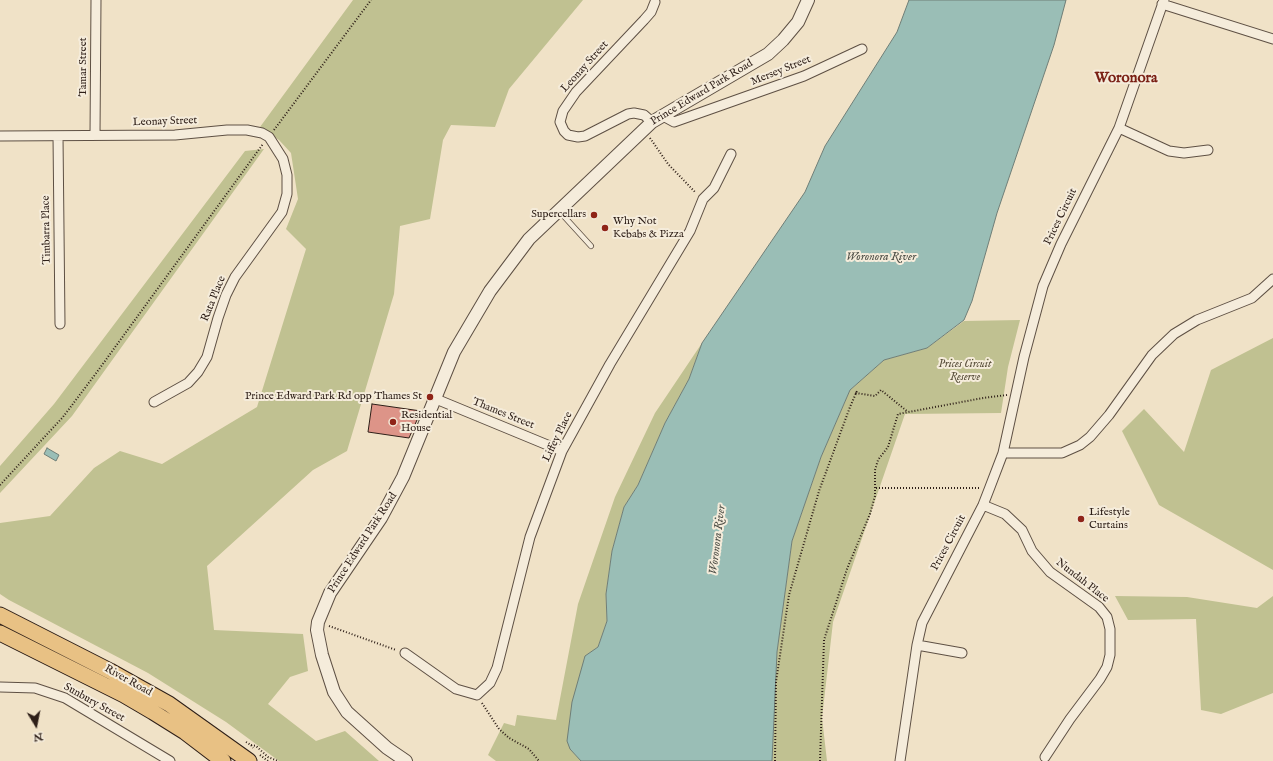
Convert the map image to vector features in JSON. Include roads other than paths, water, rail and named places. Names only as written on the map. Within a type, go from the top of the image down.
[{"type":"main road","name":"River Road","points":[[0,615],[140,687],[203,727],[249,761]]},
{"type":"main road","name":"River Road","points":[[0,633],[124,695],[185,732],[223,761]]},
{"type":"street","name":"Tamar Street","points":[[95,135],[96,0]]},
{"type":"street","name":"Prince Edward Park Road","points":[[406,761],[387,748],[347,712],[334,692],[322,655],[318,637],[318,622],[330,593],[382,518],[393,497],[436,399],[454,352],[490,291],[529,239],[647,126],[768,54],[783,40],[798,22],[808,0]]},
{"type":"street","name":"Leonay Street","points":[[647,126],[644,115],[634,113],[585,136],[573,137],[564,131],[560,122],[563,111],[576,92],[648,16],[655,2]]},
{"type":"street","points":[[1163,2],[1273,39]]},
{"type":"street","name":"Prices Circuit","points":[[900,761],[916,645],[925,616],[983,505],[990,487],[1003,453],[1024,357],[1044,286],[1061,244],[1119,128],[1163,2]]},
{"type":"street","name":"Mersey Street","points":[[663,116],[674,122],[723,106],[804,76],[862,49]]},
{"type":"street","points":[[1119,128],[1169,151],[1184,153],[1208,150]]},
{"type":"street","name":"Leonay Street","points":[[0,136],[175,135],[227,130],[247,130],[262,133],[269,137],[283,159],[287,175],[287,194]]},
{"type":"street","name":"Timbarra Place","points":[[58,136],[60,324]]},
{"type":"street","name":"Liffey Place","points":[[404,652],[456,689],[477,696],[490,683],[497,668],[530,537],[562,451],[610,364],[690,231],[703,200],[714,188],[731,154]]},
{"type":"street","name":"Rata Place","points":[[154,402],[188,383],[198,372],[207,357],[226,295],[236,277],[282,212],[287,194]]},
{"type":"street","points":[[1003,453],[1068,452],[1080,445],[1090,437],[1109,415],[1160,346],[1187,326],[1252,298],[1273,279]]},
{"type":"street","name":"Thames Street","points":[[436,399],[562,451]]},
{"type":"street","name":"Nundah Place","points":[[983,505],[1005,514],[1022,530],[1032,551],[1050,572],[1099,607],[1107,617],[1110,629],[1110,655],[1107,667],[1043,759]]},
{"type":"street","points":[[916,645],[962,653]]},
{"type":"street","name":"Sunbury Street","points":[[0,687],[35,688],[65,698],[170,761]]},
{"type":"lane","points":[[558,211],[591,246]]},
{"type":"water","name":"Woronora River","points":[[909,0],[1066,0],[1054,45],[997,213],[972,301],[964,320],[927,348],[884,360],[850,390],[821,457],[792,541],[777,652],[772,761],[581,761],[570,749],[567,741],[572,702],[585,656],[598,647],[607,621],[606,594],[612,551],[624,507],[638,485],[665,423],[689,379],[702,343],[805,192],[825,146],[897,32]]},
{"type":"water","points":[[47,448],[59,455],[56,461],[44,454]]},
{"type":"place","name":"Supercellars","points":[[594,215]]},
{"type":"place","name":"Why Not Kebabs & Pizza","points":[[605,228]]},
{"type":"place","name":"Prince Edward Park Rd opp Thames St","points":[[430,397]]},
{"type":"place","name":"Residential House","points":[[393,422]]},
{"type":"place","name":"Lifestyle Curtains","points":[[1081,519]]},
{"type":"district","name":"Woronora","points":[[1126,79]]},
{"type":"park label","name":"Prices Circuit Reserve","points":[[965,371]]}]
